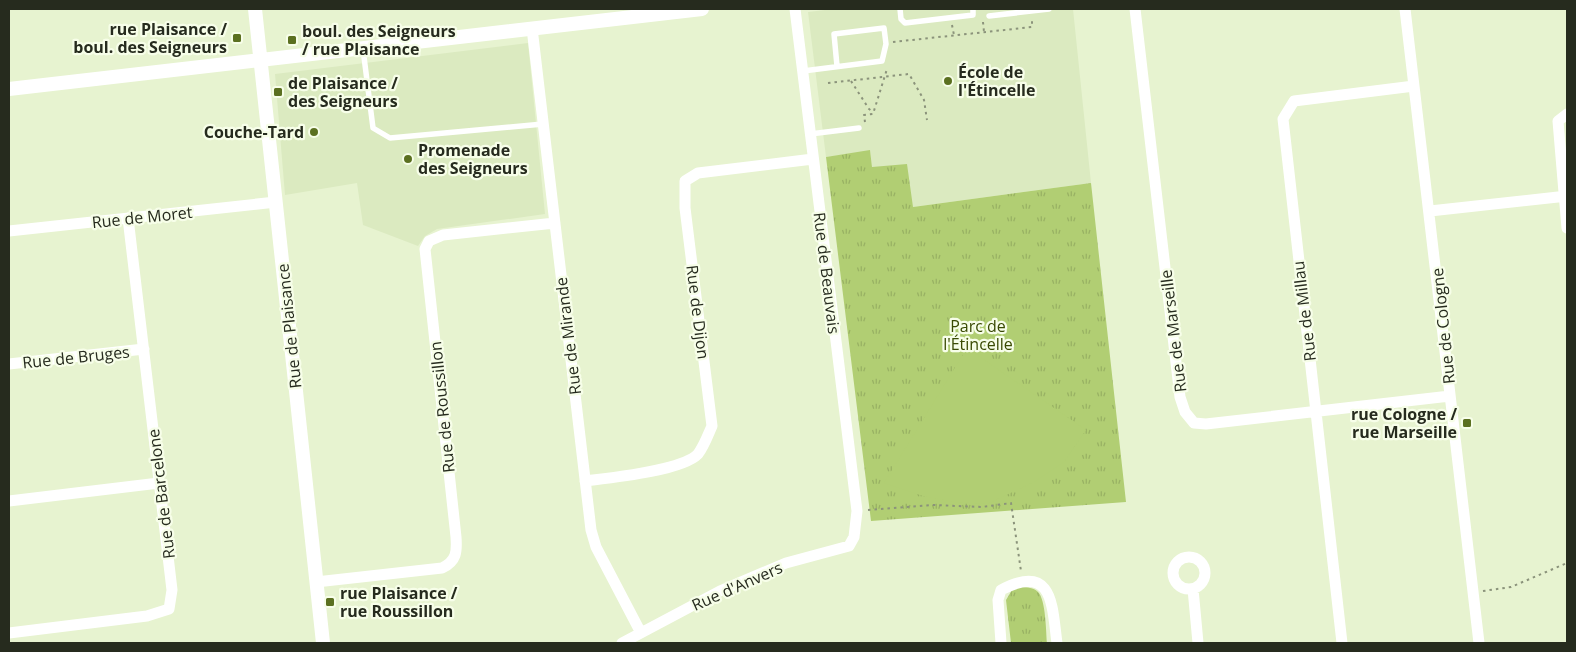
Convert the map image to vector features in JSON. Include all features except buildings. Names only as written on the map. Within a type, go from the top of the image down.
[{"type":"street","name":"Rue de Plaisance","points":[[255,9],[323,643]]},
{"type":"street","points":[[9,89],[702,9]]},
{"type":"street","name":"Rue de Beauvais","points":[[795,9],[857,511],[854,538]]},
{"type":"street","name":"Rue de Marseille","points":[[1135,9],[1180,397],[1185,412],[1194,423],[1206,424],[1450,396]]},
{"type":"street","name":"Rue de Cologne","points":[[1405,9],[1430,210],[1479,643]]},
{"type":"street","name":"Rue de Mirande","points":[[532,28],[590,521],[596,546],[641,633]]},
{"type":"street","name":"Rue de Millau","points":[[1342,643],[1283,119],[1294,101],[1414,86]]},
{"type":"street","points":[[1567,114],[1558,121],[1567,228]]},
{"type":"street","name":"Rue de Dijon","points":[[585,481],[657,470],[677,464],[697,455],[712,426],[685,208],[686,181],[698,174],[814,159]]},
{"type":"street","points":[[1430,210],[1565,196]]},
{"type":"street","name":"Rue de Moret","points":[[9,231],[276,202]]},
{"type":"street","name":"Rue de Barcelone","points":[[9,633],[147,616],[169,609],[172,590],[128,218]]},
{"type":"street","name":"Rue de Roussillon","points":[[316,582],[442,568],[455,558],[457,551],[456,537],[425,249],[429,241],[444,235],[555,223]]},
{"type":"street","name":"Rue de Bruges","points":[[9,364],[144,349]]},
{"type":"street","points":[[9,501],[160,483]]},
{"type":"street","name":"Rue d'Anvers","points":[[622,643],[720,591],[786,563],[849,546],[854,538]]},
{"type":"street","points":[[1001,643],[998,600],[1001,590],[1011,585],[1032,582],[1043,585],[1050,594],[1056,643]]},
{"type":"street","points":[[1193,589],[1198,643]]},
{"type":"lane","points":[[900,9],[901,19],[905,23],[973,15],[973,9]]},
{"type":"lane","points":[[989,16],[1049,9]]},
{"type":"lane","points":[[803,71],[882,61],[886,44],[884,28],[834,34],[837,66]]},
{"type":"lane","points":[[363,47],[373,128],[390,138],[543,124]]},
{"type":"lane","points":[[810,134],[859,128]]},
{"type":"path","points":[[896,41],[1032,27]]},
{"type":"path","points":[[828,83],[909,74],[924,100],[926,120]]},
{"type":"path","points":[[851,81],[869,109],[873,112],[864,115],[865,126]]},
{"type":"path","points":[[857,511],[933,505],[982,507],[1011,503],[1022,583]]},
{"type":"path","points":[[1473,592],[1511,588],[1567,563]]},
{"type":"shaded area","name":"École de l'Étincelle","points":[[833,9],[1073,9],[1091,183],[913,207],[872,167],[870,151],[826,157],[808,12]]},
{"type":"shaded area","points":[[528,43],[545,214],[437,229],[425,236],[418,246],[363,225],[357,183],[285,195],[275,74]]},
{"type":"green space","name":"Parc de l'Étincelle","points":[[870,150],[872,167],[907,164],[913,207],[1091,183],[1126,502],[871,521],[826,157]]},
{"type":"green space","points":[[967,348],[1086,430],[1064,462],[1034,482],[987,504],[955,502],[923,496],[884,483]]},
{"type":"green space","points":[[1019,587],[1034,589],[1041,596],[1047,643],[1011,643],[1006,600],[1012,590]]},
{"type":"place","name":"rue Plaisance / boul. des Seigneurs","points":[[237,38]]},
{"type":"place","name":"boul. des Seigneurs / rue Plaisance","points":[[292,40]]},
{"type":"place","name":"École de l'Étincelle","points":[[948,81]]},
{"type":"place","name":"de Plaisance / des Seigneurs","points":[[278,92]]},
{"type":"place","name":"Couche-Tard","points":[[314,132]]},
{"type":"place","name":"Promenade des Seigneurs","points":[[408,159]]},
{"type":"place","name":"rue Cologne / rue Marseille","points":[[1467,423]]},
{"type":"place","name":"rue Plaisance / rue Roussillon","points":[[330,602]]}]
